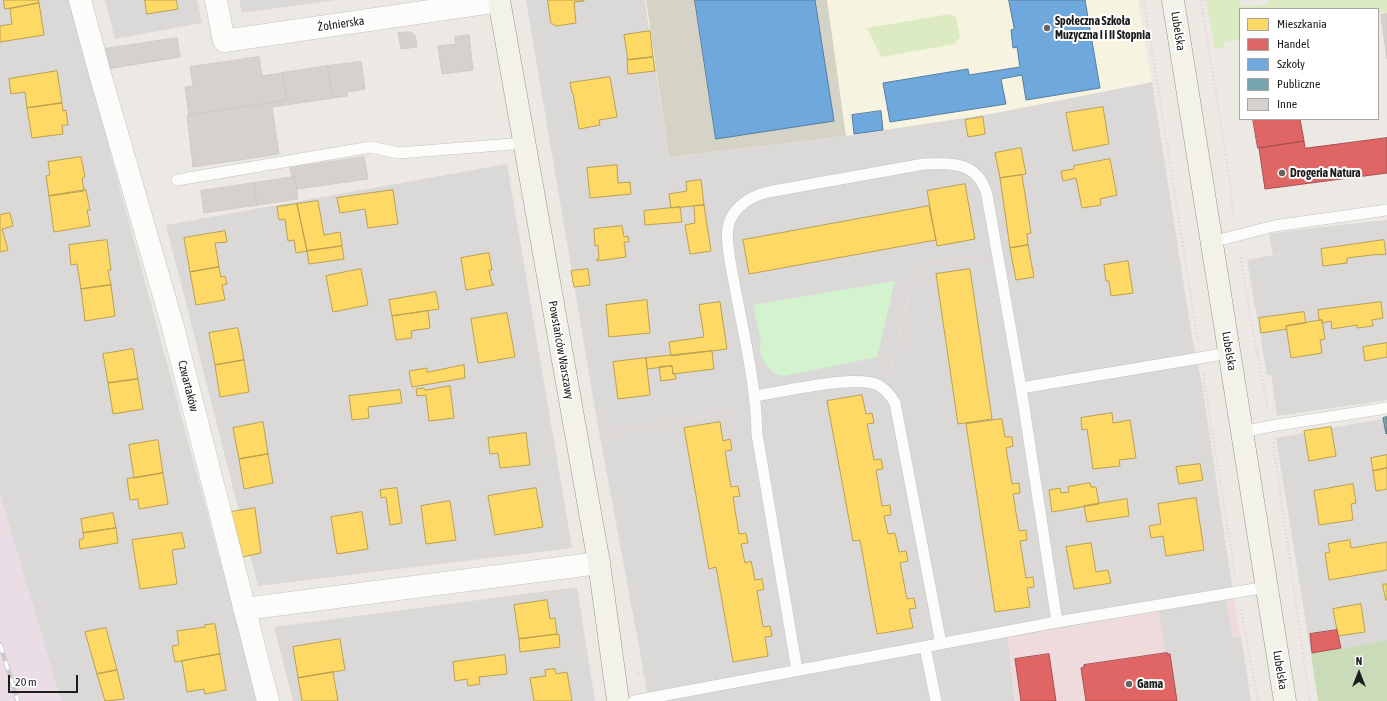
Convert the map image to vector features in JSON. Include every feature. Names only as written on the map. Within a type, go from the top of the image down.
[{"type":"main road","name":"Powstańców Warszawy","points":[[499,0],[599,563],[618,701]]},
{"type":"main road","name":"Lubelska","points":[[1173,0],[1285,701]]},
{"type":"street","name":"Czwartaków","points":[[80,0],[173,327],[268,701]]},
{"type":"street","name":"Żołnierska","points":[[216,0],[224,41],[499,0]]},
{"type":"street","points":[[244,609],[599,563]]},
{"type":"lane","points":[[178,180],[371,147],[398,154],[525,143]]},
{"type":"lane","points":[[797,670],[757,434],[755,396],[731,266],[728,237],[729,224],[735,212],[747,200],[758,194],[768,192],[924,164],[944,163],[963,166],[972,170],[979,177],[985,186],[1021,388],[1057,622]]},
{"type":"lane","points":[[1212,242],[1274,226],[1387,210]]},
{"type":"lane","points":[[1021,388],[1201,359],[1229,353]]},
{"type":"lane","points":[[755,396],[839,382],[854,381],[878,384],[891,397],[895,403],[941,644]]},
{"type":"lane","points":[[1242,432],[1387,408]]},
{"type":"lane","points":[[634,701],[1057,622],[1267,587]]},
{"type":"lane","points":[[925,647],[936,701]]},
{"type":"path","points":[[1144,0],[1238,591],[1258,701]]},
{"type":"path","points":[[1201,0],[1237,236],[1271,426],[1310,701]]},
{"type":"path","points":[[885,391],[914,276],[917,270],[932,263],[997,254]]},
{"type":"path","points":[[889,305],[906,308]]},
{"type":"path","points":[[877,356],[893,360]]},
{"type":"path","points":[[594,436],[756,409]]},
{"type":"shaded area","points":[[0,0],[71,0],[112,159],[258,701],[61,701],[0,495]]},
{"type":"shaded area","points":[[105,0],[197,0],[202,23],[115,39]]},
{"type":"shaded area","points":[[239,0],[336,0],[242,13]]},
{"type":"shaded area","points":[[526,0],[645,0],[653,57],[990,114],[1152,82],[1192,337],[1202,385],[1234,598],[1008,638],[1015,701],[649,701],[596,415]]},
{"type":"shaded area","points":[[645,0],[1138,0],[1152,82],[990,114],[846,136],[669,157]]},
{"type":"shaded area","points":[[646,0],[827,0],[846,136],[669,157]]},
{"type":"shaded area","points":[[933,135],[936,153],[758,186],[755,168]]},
{"type":"shaded area","points":[[507,164],[572,548],[258,586],[166,225]]},
{"type":"shaded area","points":[[1387,220],[1387,240],[1273,255],[1269,234]]},
{"type":"shaded area","points":[[1387,240],[1387,359],[1267,375],[1247,260],[1273,255]]},
{"type":"shaded area","points":[[1387,359],[1387,400],[1277,416],[1271,374]]},
{"type":"shaded area","points":[[1177,371],[1180,385],[1057,406],[1055,392]]},
{"type":"shaded area","points":[[912,404],[950,595],[940,608],[901,415]]},
{"type":"shaded area","points":[[1387,418],[1387,640],[1311,654],[1276,438]]},
{"type":"shaded area","points":[[786,429],[820,619],[799,622],[765,433]]},
{"type":"shaded area","points":[[0,495],[61,701],[0,701]]},
{"type":"shaded area","points":[[1203,573],[1205,586],[1078,608],[1076,594]]},
{"type":"shaded area","points":[[577,587],[595,701],[293,701],[274,627]]},
{"type":"shaded area","points":[[1234,598],[1251,701],[1016,701],[1008,638]]},
{"type":"shaded area","points":[[1226,599],[1233,637],[1241,637],[1251,701],[1174,701],[1159,611]]},
{"type":"shaded area","points":[[994,645],[1004,700],[951,701],[943,653]]},
{"type":"shaded area","points":[[770,690],[781,701],[713,701]]},
{"type":"green space","points":[[1206,0],[1240,0],[1241,6],[1268,5],[1268,0],[1387,0],[1387,12],[1379,13],[1379,8],[1239,8],[1239,40],[1224,42],[1225,48],[1215,49]]},
{"type":"green space","points":[[950,14],[956,17],[960,37],[955,44],[881,57],[867,28]]},
{"type":"green space","points":[[895,281],[877,357],[783,376],[775,374],[764,362],[760,352],[761,341],[753,305]]},
{"type":"green space","points":[[1387,640],[1387,701],[1318,701],[1311,654]]},
{"type":"building: Mieszkania","points":[[4,0],[38,0],[39,3],[5,9]]},
{"type":"building: Mieszkania","points":[[145,0],[176,0],[178,9],[147,14]]},
{"type":"building: Mieszkania","points":[[548,0],[584,0],[574,2],[576,23],[556,26],[551,23]]},
{"type":"building: Mieszkania","points":[[39,3],[44,35],[0,42],[0,26],[12,24],[10,9]]},
{"type":"building: Mieszkania","points":[[650,31],[653,57],[628,60],[624,35]]},
{"type":"building: Mieszkania","points":[[653,57],[655,71],[628,74],[627,60]]},
{"type":"building: Mieszkania","points":[[57,71],[62,103],[27,108],[25,92],[11,94],[9,79]]},
{"type":"building: Mieszkania","points":[[610,77],[617,117],[599,120],[600,125],[579,129],[570,83]]},
{"type":"building: Mieszkania","points":[[62,103],[63,111],[66,110],[68,125],[62,125],[63,134],[32,138],[27,108]]},
{"type":"building: Mieszkania","points":[[1103,107],[1109,144],[1073,151],[1066,113]]},
{"type":"building: Mieszkania","points":[[983,117],[985,134],[968,137],[965,120]]},
{"type":"building: Mieszkania","points":[[1021,148],[1026,174],[1000,178],[995,153]]},
{"type":"building: Mieszkania","points":[[81,157],[85,177],[82,178],[84,191],[49,196],[46,176],[50,175],[48,162]]},
{"type":"building: Mieszkania","points":[[1110,159],[1117,195],[1100,199],[1101,205],[1082,208],[1076,178],[1063,181],[1061,171],[1074,169],[1074,166]]},
{"type":"building: Mieszkania","points":[[617,165],[618,183],[630,182],[631,194],[590,198],[587,168]]},
{"type":"building: Mieszkania","points":[[1022,175],[1031,233],[1027,234],[1028,245],[1010,248],[1000,178]]},
{"type":"building: Mieszkania","points":[[701,180],[704,205],[671,208],[669,194],[687,191],[686,182]]},
{"type":"building: Mieszkania","points":[[965,184],[975,239],[937,246],[927,191]]},
{"type":"building: Mieszkania","points":[[86,190],[90,210],[87,210],[90,226],[54,232],[49,196]]},
{"type":"building: Mieszkania","points":[[393,190],[398,224],[368,228],[365,209],[340,213],[337,198]]},
{"type":"building: Mieszkania","points":[[318,201],[324,235],[340,232],[342,246],[307,251],[297,204]]},
{"type":"building: Mieszkania","points":[[297,204],[307,251],[296,253],[294,240],[288,241],[285,219],[279,220],[277,207]]},
{"type":"building: Mieszkania","points":[[704,205],[711,251],[690,254],[685,225],[695,223],[694,206]]},
{"type":"building: Mieszkania","points":[[929,206],[936,240],[749,274],[743,240]]},
{"type":"building: Mieszkania","points":[[680,207],[682,222],[645,225],[644,211]]},
{"type":"building: Mieszkania","points":[[10,213],[13,226],[2,229],[8,250],[0,252],[0,215]]},
{"type":"building: Mieszkania","points":[[622,226],[624,237],[628,236],[629,242],[624,242],[626,257],[597,261],[597,259],[599,259],[598,245],[595,246],[594,229]]},
{"type":"building: Mieszkania","points":[[225,231],[227,242],[215,243],[219,267],[190,272],[184,238]]},
{"type":"building: Mieszkania","points":[[107,240],[111,270],[108,270],[111,285],[81,289],[77,264],[71,265],[69,245]]},
{"type":"building: Mieszkania","points":[[1384,240],[1386,254],[1347,258],[1347,263],[1323,266],[1321,249]]},
{"type":"building: Mieszkania","points":[[1028,245],[1034,277],[1016,280],[1010,248]]},
{"type":"building: Mieszkania","points":[[342,246],[344,259],[309,264],[307,251]]},
{"type":"building: Mieszkania","points":[[489,253],[492,270],[489,270],[492,284],[494,285],[466,290],[461,258]]},
{"type":"building: Mieszkania","points":[[1128,261],[1133,293],[1111,296],[1109,281],[1106,281],[1104,265]]},
{"type":"building: Mieszkania","points":[[219,267],[221,277],[225,276],[227,284],[222,285],[225,300],[196,305],[190,272]]},
{"type":"building: Mieszkania","points":[[361,269],[368,305],[333,312],[326,276]]},
{"type":"building: Mieszkania","points":[[588,269],[590,285],[574,287],[571,271]]},
{"type":"building: Mieszkania","points":[[970,269],[992,419],[958,424],[936,274]]},
{"type":"building: Mieszkania","points":[[111,285],[115,316],[85,321],[81,289]]},
{"type":"building: Mieszkania","points":[[436,292],[439,309],[392,316],[389,300]]},
{"type":"building: Mieszkania","points":[[647,300],[650,333],[609,337],[606,305]]},
{"type":"building: Mieszkania","points":[[720,302],[727,349],[671,356],[669,342],[704,337],[699,305]]},
{"type":"building: Mieszkania","points":[[1381,302],[1383,318],[1372,320],[1373,326],[1357,328],[1357,325],[1332,329],[1331,321],[1322,323],[1322,320],[1319,320],[1318,310]]},
{"type":"building: Mieszkania","points":[[428,311],[430,328],[411,331],[412,338],[396,340],[392,316]]},
{"type":"building: Mieszkania","points":[[1304,312],[1306,323],[1286,326],[1287,329],[1261,333],[1259,318]]},
{"type":"building: Mieszkania","points":[[507,313],[515,357],[478,363],[471,319]]},
{"type":"building: Mieszkania","points":[[1322,320],[1325,339],[1320,340],[1322,353],[1291,358],[1286,326]]},
{"type":"building: Mieszkania","points":[[238,328],[244,360],[215,365],[209,333]]},
{"type":"building: Mieszkania","points":[[1387,343],[1387,357],[1365,361],[1363,347]]},
{"type":"building: Mieszkania","points":[[133,349],[138,379],[108,383],[103,354]]},
{"type":"building: Mieszkania","points":[[712,351],[714,369],[673,374],[672,366],[647,369],[646,358]]},
{"type":"building: Mieszkania","points":[[646,358],[650,395],[618,399],[613,362]]},
{"type":"building: Mieszkania","points":[[244,360],[249,392],[220,397],[215,365]]},
{"type":"building: Mieszkania","points":[[464,365],[465,378],[412,387],[409,371],[427,368],[427,372]]},
{"type":"building: Mieszkania","points":[[672,366],[673,374],[675,374],[676,379],[661,381],[659,367]]},
{"type":"building: Mieszkania","points":[[138,379],[143,409],[113,414],[108,383]]},
{"type":"building: Mieszkania","points":[[450,386],[454,418],[429,421],[426,395],[417,396],[416,389],[424,388],[425,390]]},
{"type":"building: Mieszkania","points":[[400,390],[402,403],[368,407],[369,418],[352,420],[349,396]]},
{"type":"building: Mieszkania","points":[[862,395],[866,414],[872,413],[874,423],[867,424],[874,460],[881,459],[883,469],[876,470],[882,506],[890,505],[891,515],[884,516],[888,534],[895,533],[899,552],[906,551],[908,561],[900,563],[907,599],[914,598],[916,608],[909,609],[913,628],[877,634],[860,540],[853,541],[827,401]]},
{"type":"building: Mieszkania","points":[[1112,413],[1113,423],[1130,420],[1136,458],[1119,460],[1120,466],[1093,469],[1087,429],[1082,430],[1081,418]]},
{"type":"building: Mieszkania","points":[[1002,419],[1005,437],[1012,437],[1013,446],[1006,448],[1012,484],[1019,483],[1020,493],[1013,494],[1019,531],[1026,530],[1027,540],[1020,541],[1026,578],[1033,577],[1034,587],[1027,588],[1030,607],[995,612],[966,424]]},
{"type":"building: Mieszkania","points":[[263,422],[268,454],[239,459],[233,428]]},
{"type":"building: Mieszkania","points":[[720,422],[723,441],[730,439],[732,450],[725,451],[731,487],[738,486],[740,496],[733,497],[739,534],[746,533],[748,543],[741,544],[745,563],[751,561],[755,580],[762,579],[764,589],[757,591],[763,627],[770,626],[772,636],[765,637],[768,656],[733,662],[716,567],[709,569],[684,428]]},
{"type":"building: Mieszkania","points":[[1331,427],[1336,456],[1309,461],[1304,431]]},
{"type":"building: Mieszkania","points":[[526,433],[530,465],[500,468],[498,453],[490,454],[488,438]]},
{"type":"building: Mieszkania","points":[[158,440],[163,473],[134,478],[129,445]]},
{"type":"building: Mieszkania","points":[[268,454],[273,483],[244,489],[239,459]]},
{"type":"building: Mieszkania","points":[[1387,455],[1387,468],[1373,471],[1371,458]]},
{"type":"building: Mieszkania","points":[[1200,464],[1203,480],[1179,484],[1176,467]]},
{"type":"building: Mieszkania","points":[[1387,468],[1387,489],[1376,491],[1373,471]]},
{"type":"building: Mieszkania","points":[[163,473],[168,504],[139,509],[138,499],[130,500],[127,479]]},
{"type":"building: Mieszkania","points":[[1090,483],[1091,487],[1096,487],[1099,504],[1052,512],[1049,490],[1060,488],[1061,493],[1069,492],[1068,487]]},
{"type":"building: Mieszkania","points":[[1353,484],[1356,503],[1351,504],[1353,520],[1319,525],[1314,491]]},
{"type":"building: Mieszkania","points":[[397,488],[402,523],[390,525],[386,497],[381,498],[380,490]]},
{"type":"building: Mieszkania","points":[[536,488],[543,527],[495,535],[488,496]]},
{"type":"building: Mieszkania","points":[[1196,498],[1204,550],[1166,556],[1163,536],[1151,538],[1149,526],[1161,524],[1158,504]]},
{"type":"building: Mieszkania","points":[[1127,499],[1129,516],[1087,522],[1084,506]]},
{"type":"building: Mieszkania","points":[[450,501],[456,540],[426,544],[421,506]]},
{"type":"building: Mieszkania","points":[[255,508],[261,553],[243,557],[231,512]]},
{"type":"building: Mieszkania","points":[[362,512],[368,549],[337,554],[331,517]]},
{"type":"building: Mieszkania","points":[[113,513],[116,528],[83,533],[81,519]]},
{"type":"building: Mieszkania","points":[[116,528],[118,543],[80,549],[79,540],[84,538],[83,533]]},
{"type":"building: Mieszkania","points":[[182,533],[185,548],[172,550],[177,584],[140,589],[132,540]]},
{"type":"building: Mieszkania","points":[[1350,540],[1351,548],[1387,542],[1387,570],[1329,580],[1325,553],[1330,552],[1328,544]]},
{"type":"building: Mieszkania","points":[[1091,543],[1096,572],[1108,570],[1111,583],[1074,589],[1066,547]]},
{"type":"building: Mieszkania","points":[[1383,584],[1387,584],[1387,600],[1386,600]]},
{"type":"building: Mieszkania","points":[[547,600],[550,619],[555,618],[557,634],[519,639],[514,605]]},
{"type":"building: Mieszkania","points":[[1361,604],[1365,632],[1338,636],[1333,609]]},
{"type":"building: Mieszkania","points":[[215,624],[220,654],[175,662],[172,646],[179,645],[177,631]]},
{"type":"building: Mieszkania","points":[[106,628],[117,670],[97,674],[85,632]]},
{"type":"building: Mieszkania","points":[[559,634],[560,647],[520,652],[519,639]]},
{"type":"building: Mieszkania","points":[[340,639],[345,670],[298,678],[293,647]]},
{"type":"building: Mieszkania","points":[[220,654],[226,690],[205,694],[204,689],[187,692],[182,661]]},
{"type":"building: Mieszkania","points":[[505,655],[507,674],[479,677],[480,684],[468,686],[467,679],[455,681],[453,662]]},
{"type":"building: Mieszkania","points":[[555,669],[556,674],[567,672],[572,701],[534,701],[530,678],[546,676],[545,670]]},
{"type":"building: Mieszkania","points":[[117,670],[124,699],[105,701],[97,674]]},
{"type":"building: Mieszkania","points":[[333,672],[338,701],[302,701],[298,678]]},
{"type":"building: Handel","points":[[1253,120],[1300,120],[1304,141],[1258,148]]},
{"type":"building: Handel","points":[[1387,138],[1387,173],[1265,189],[1259,148],[1304,141],[1305,148]]},
{"type":"building: Handel","points":[[1337,630],[1341,648],[1312,653],[1310,634]]},
{"type":"building: Handel","name":"Gama","points":[[1167,653],[1170,654],[1177,701],[1086,701],[1081,668],[1084,667],[1084,665]]},
{"type":"building: Handel","points":[[1049,654],[1056,701],[1021,701],[1015,659]]},
{"type":"building: Szkoły","points":[[695,0],[815,0],[834,121],[716,139]]},
{"type":"building: Szkoły","points":[[1009,0],[1085,0],[1100,88],[1026,100],[1022,75],[1001,79],[1006,104],[890,122],[883,83],[968,69],[969,75],[1020,67],[1017,47],[1013,48],[1011,30],[1014,29]]},
{"type":"building: Szkoły","points":[[881,111],[883,130],[854,134],[852,115]]},
{"type":"building: Publiczne","points":[[1387,417],[1387,433],[1386,434],[1383,418]]},
{"type":"building: Inne","points":[[1387,14],[1387,59],[1381,15]]},
{"type":"building: Inne","points":[[410,32],[415,35],[417,47],[401,49],[398,33]]},
{"type":"building: Inne","points":[[469,35],[473,70],[442,74],[438,46],[456,44],[455,37]]},
{"type":"building: Inne","points":[[177,38],[180,57],[107,69],[104,49]]},
{"type":"building: Inne","points":[[259,57],[262,76],[282,73],[287,100],[189,115],[185,87],[193,86],[190,67]]},
{"type":"building: Inne","points":[[361,62],[365,89],[347,92],[347,96],[333,98],[327,66]]},
{"type":"building: Inne","points":[[327,66],[333,98],[272,107],[279,154],[193,167],[187,115],[287,100],[282,73]]},
{"type":"building: Inne","points":[[364,157],[368,179],[297,189],[295,177],[292,178],[290,168]]},
{"type":"building: Inne","points":[[295,177],[298,199],[257,205],[254,183]]},
{"type":"building: Inne","points":[[254,183],[257,205],[204,213],[201,191]]},
{"type":"railway","points":[[0,644],[18,701]]},
{"type":"place","name":"Społeczna Szkoła Muzyczna I i II Stopnia","points":[[1047,28]]},
{"type":"place","name":"Drogeria Natura","points":[[1282,173]]},
{"type":"place","name":"Gama","points":[[1129,684]]}]
